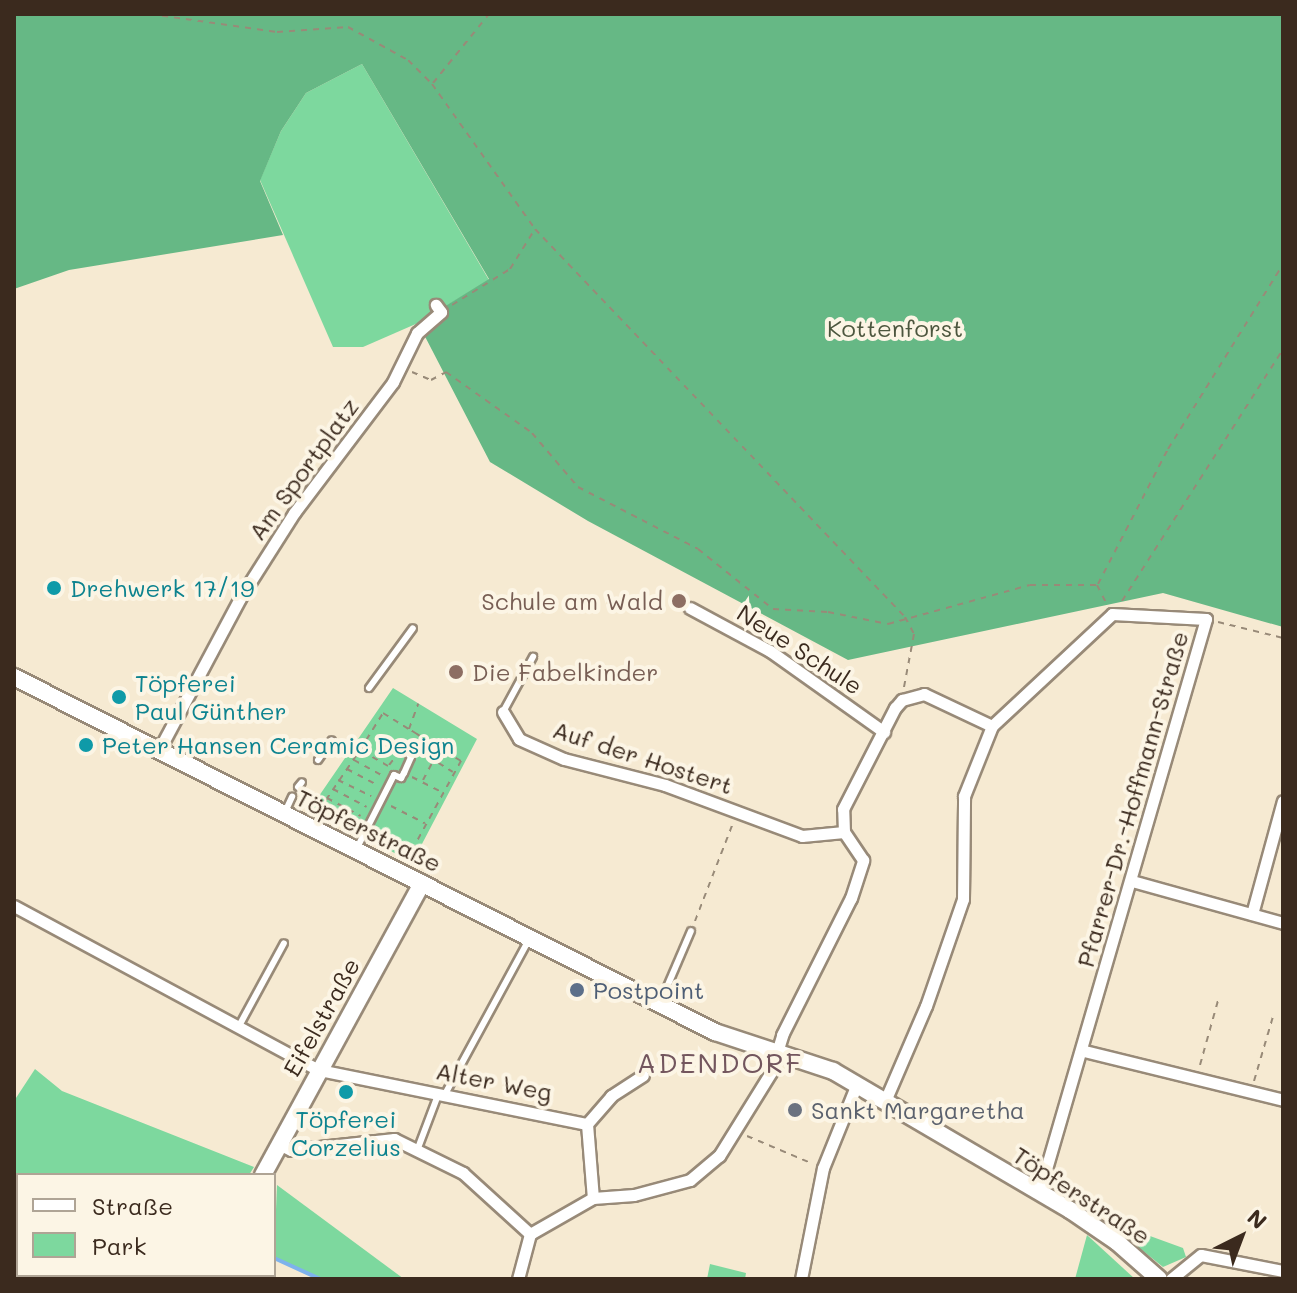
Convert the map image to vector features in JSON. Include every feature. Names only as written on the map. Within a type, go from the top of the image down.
[{"type":"main road","name":"Töpferstraße","points":[[14,677],[660,1004],[704,1024],[721,1025],[857,1084],[1117,1242],[1159,1279]]},
{"type":"main road","name":"Eifelstraße","points":[[264,1173],[422,883]]},
{"type":"street","name":"Am Sportplatz","points":[[159,750],[240,598],[294,513],[402,366],[417,333],[438,308]]},
{"type":"street","name":"Neue Schule","points":[[690,608],[740,632],[884,732]]},
{"type":"street","name":"Pfarrer-Dr.-Hoffmann-Straße","points":[[1039,1193],[1084,1051],[1206,619],[1112,614]]},
{"type":"street","points":[[885,1101],[926,1006],[963,899],[964,796],[992,726],[1112,614]]},
{"type":"street","points":[[518,1279],[530,1234],[593,1198],[634,1195],[704,1172],[771,1072],[770,1048],[861,871],[860,851],[844,832],[843,809],[902,700],[924,694],[941,698],[992,726]]},
{"type":"street","name":"Auf der Hostert","points":[[503,712],[519,739],[564,759],[738,810],[802,836],[844,832]]},
{"type":"street","points":[[1252,914],[1283,801]]},
{"type":"street","points":[[1132,881],[1283,923]]},
{"type":"street","name":"Alter Weg","points":[[14,906],[319,1070],[587,1124]]},
{"type":"street","points":[[1084,1051],[1251,1096],[1283,1100]]},
{"type":"street","points":[[593,1198],[587,1124],[611,1096],[643,1075]]},
{"type":"street","points":[[801,1279],[823,1168],[857,1084]]},
{"type":"street","points":[[279,1144],[291,1150],[379,1136],[418,1148],[463,1173],[530,1234]]},
{"type":"street","points":[[1171,1279],[1201,1255],[1283,1271]]},
{"type":"lane","points":[[369,688],[413,628]]},
{"type":"lane","name":"Auf der Hostert","points":[[503,712],[533,657]]},
{"type":"lane","points":[[318,760],[332,740]]},
{"type":"lane","points":[[355,851],[394,775],[401,778],[404,773],[411,757],[408,749]]},
{"type":"lane","points":[[284,814],[292,797]]},
{"type":"lane","points":[[660,1004],[691,931]]},
{"type":"lane","points":[[418,1148],[441,1095],[530,938]]},
{"type":"lane","points":[[239,1026],[284,943]]},
{"type":"path","points":[[150,14],[277,32],[348,27],[383,42],[432,84],[535,229],[905,617],[914,634],[902,700]]},
{"type":"path","points":[[432,84],[489,14]]},
{"type":"path","points":[[438,308],[510,269],[535,229]]},
{"type":"path","points":[[1097,585],[1168,449],[1283,264]]},
{"type":"path","points":[[1097,585],[1112,614],[1137,583],[1283,349]]},
{"type":"path","points":[[402,366],[431,380],[446,372],[532,433],[578,487],[698,549],[773,609],[828,612],[880,624],[1030,585],[1097,585]]},
{"type":"path","points":[[1206,619],[1283,638]]},
{"type":"path","points":[[409,729],[418,704]]},
{"type":"path","points":[[360,832],[321,812],[326,798],[383,713],[461,761],[412,850],[404,854],[371,837]]},
{"type":"path","points":[[408,749],[417,734]]},
{"type":"path","points":[[353,759],[385,777],[388,766],[400,751],[408,749],[454,772]]},
{"type":"path","points":[[360,750],[388,766]]},
{"type":"path","points":[[422,782],[433,760]]},
{"type":"path","points":[[346,769],[381,787]]},
{"type":"path","points":[[404,773],[442,792]]},
{"type":"path","points":[[332,789],[376,811]]},
{"type":"path","points":[[326,798],[371,821]]},
{"type":"path","points":[[691,931],[738,810]]},
{"type":"path","points":[[1195,1080],[1219,997]]},
{"type":"path","points":[[1251,1096],[1274,1013]]},
{"type":"path","points":[[749,1138],[823,1168]]},
{"type":"green space","name":"Kottenforst","points":[[14,14],[1283,14],[1283,627],[1163,593],[848,660],[588,521],[490,462],[418,323],[489,279],[362,64],[306,93],[281,131],[260,181],[283,235],[69,270],[14,289]]},
{"type":"green space","points":[[362,64],[489,280],[418,323],[363,347],[333,347],[260,180],[281,131],[306,93]]},
{"type":"green space","points":[[393,688],[477,739],[412,863],[361,834],[308,812]]},
{"type":"green space","points":[[35,1069],[62,1091],[254,1167],[250,1173],[16,1173],[14,1265],[14,1101]]},
{"type":"green space","points":[[277,1185],[404,1279],[322,1279],[276,1259]]},
{"type":"green space","points":[[1128,1228],[1183,1248],[1186,1257],[1163,1267],[1122,1234]]},
{"type":"green space","points":[[1087,1235],[1135,1279],[1075,1279]]},
{"type":"green space","points":[[710,1264],[746,1273],[745,1279],[707,1279]]},
{"type":"waterway","points":[[276,1259],[320,1279]]},
{"type":"place","name":"Drehwerk 17/19","points":[[54,588]]},
{"type":"place","name":"Schule am Wald","points":[[679,601]]},
{"type":"place","name":"Die Fabelkinder","points":[[456,672]]},
{"type":"place","name":"Töpferei Paul Günther","points":[[119,697]]},
{"type":"place","name":"Peter Hansen Ceramic Design","points":[[86,745]]},
{"type":"place","name":"Postpoint","points":[[577,990]]},
{"type":"place","name":"Töpferei Corzelius","points":[[346,1092]]},
{"type":"place","name":"Sankt Margaretha","points":[[795,1110]]},
{"type":"district","name":"ADENDORF","points":[[720,1062]]}]
